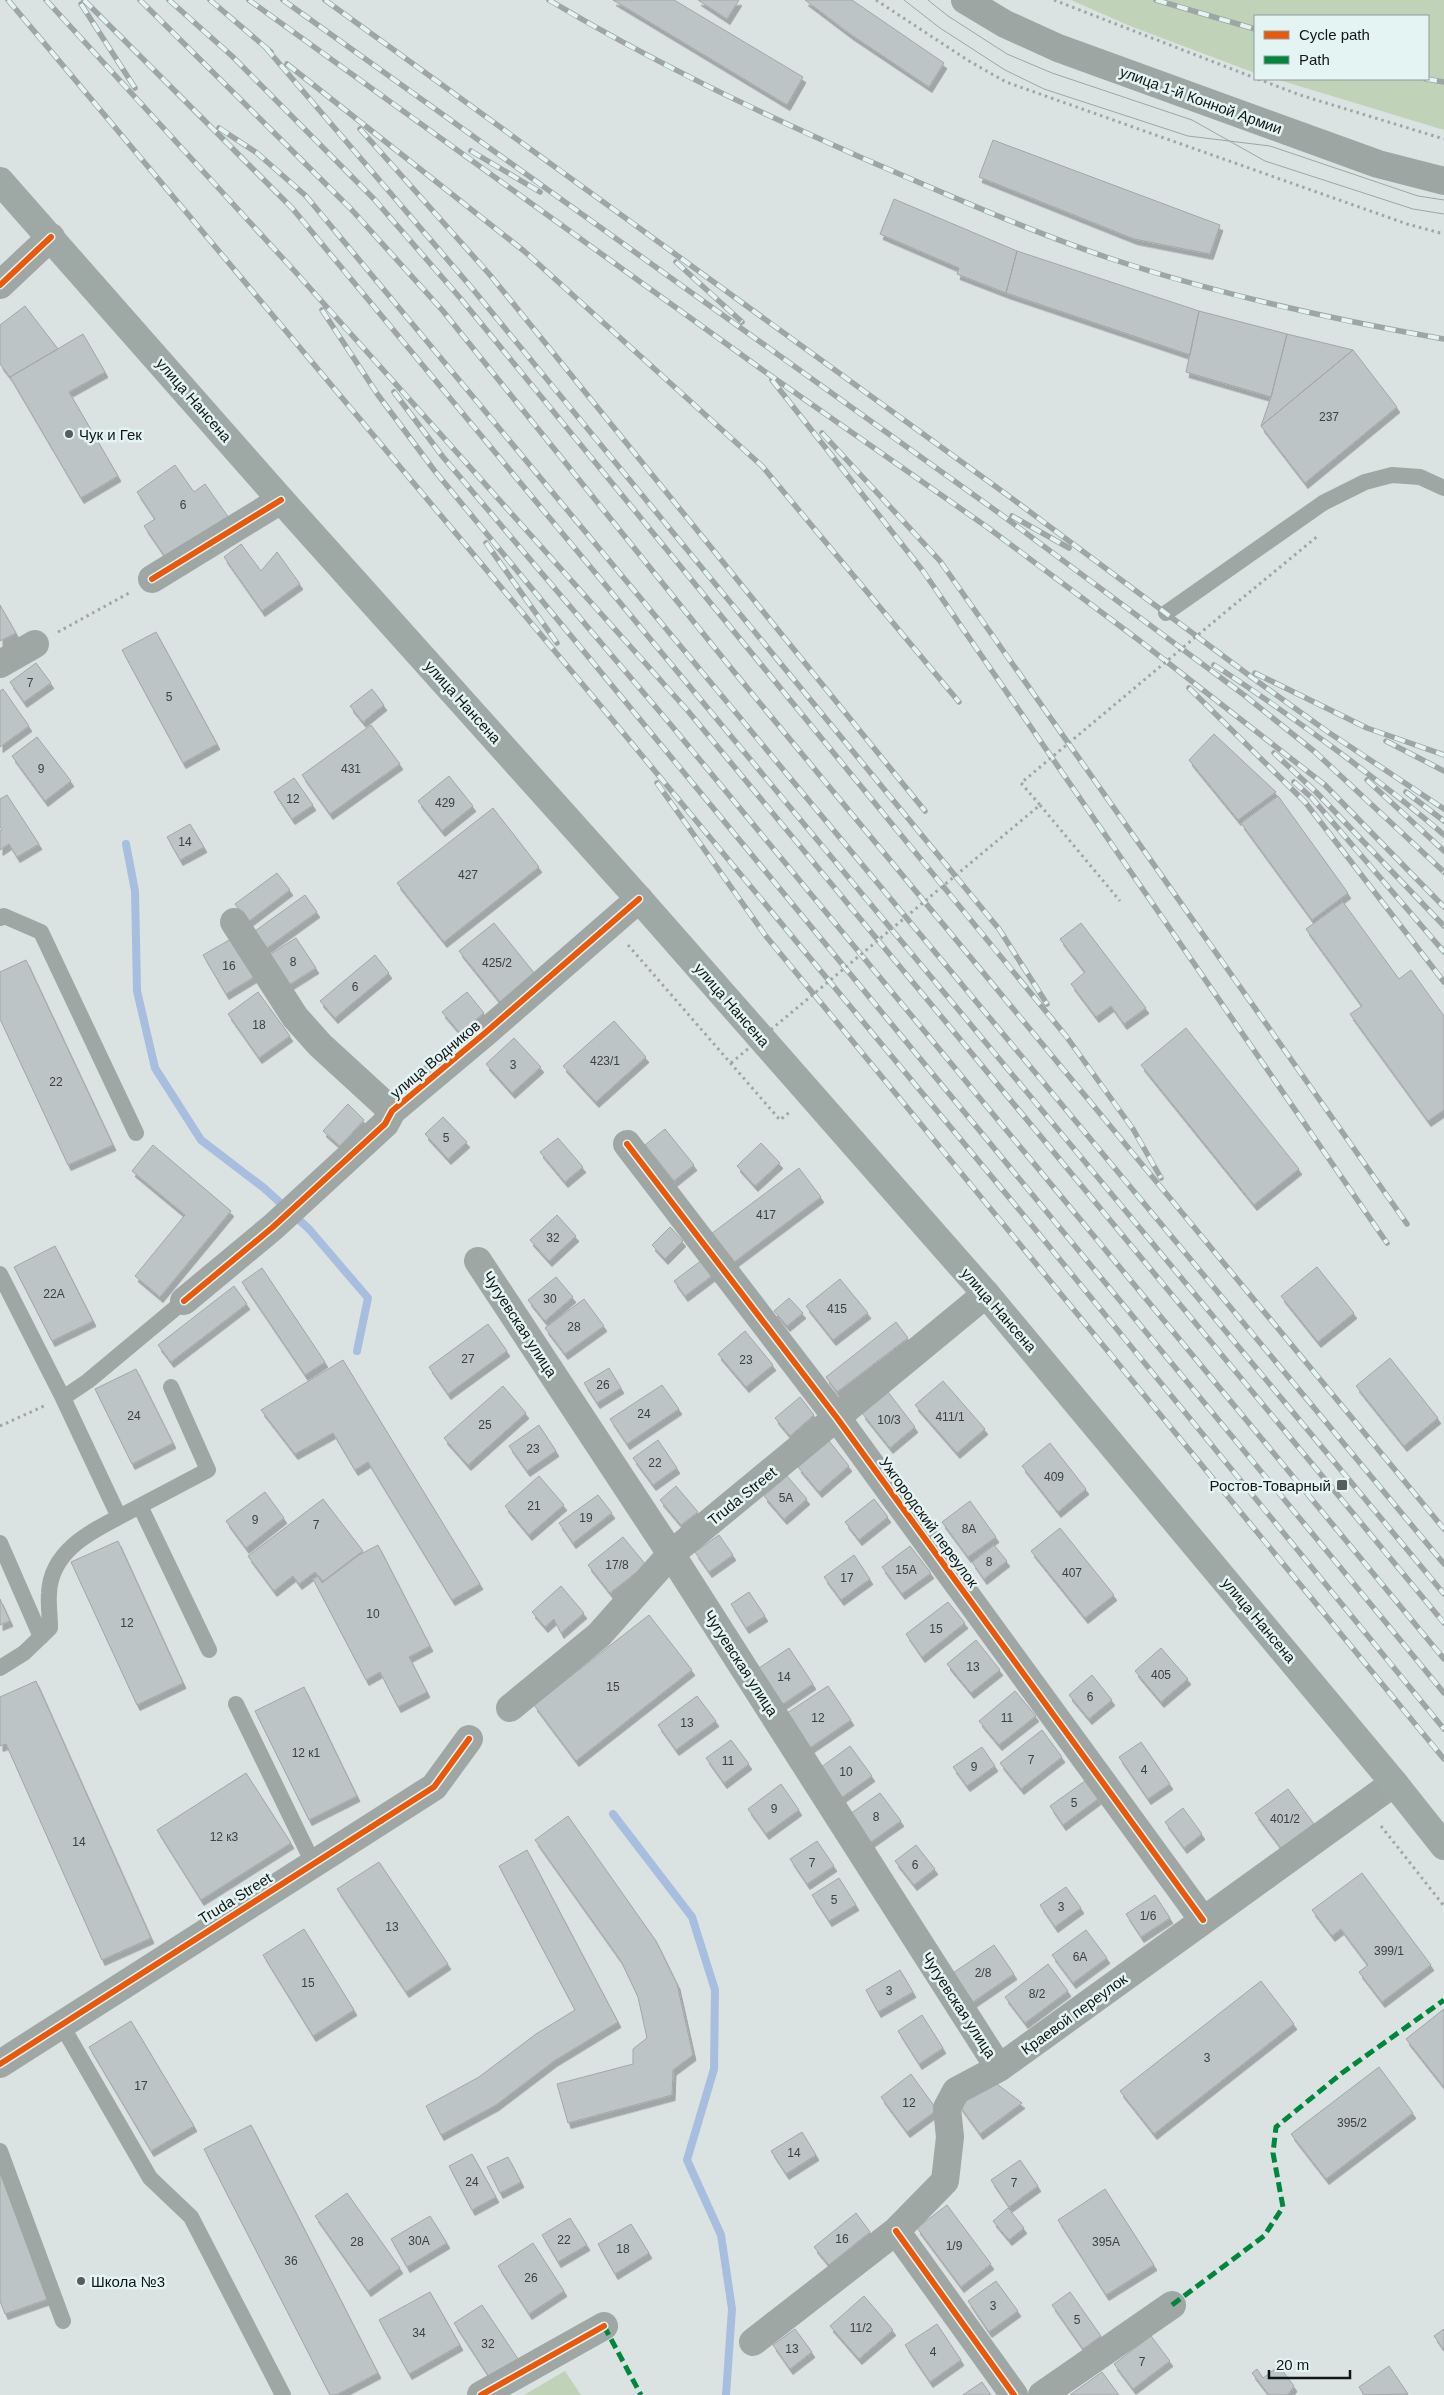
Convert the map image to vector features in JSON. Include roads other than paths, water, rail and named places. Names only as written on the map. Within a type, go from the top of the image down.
[{"type":"main road","name":"улица 1-й Конной Армии","points":[[965,0],[1005,24],[1058,48],[1378,164],[1444,181]]},
{"type":"main road","name":"улица Нансена","points":[[0,181],[281,500],[639,899],[986,1294],[1394,1783],[1444,1846]]},
{"type":"street","points":[[0,285],[51,237]]},
{"type":"street","points":[[152,579],[281,500]]},
{"type":"street","points":[[0,664],[35,644]]},
{"type":"street","name":"улица Водников","points":[[184,1301],[304,1199],[386,1124],[392,1111],[639,899]]},
{"type":"street","name":"улица Водников","points":[[234,922],[295,1017],[320,1045],[392,1111]]},
{"type":"street","name":"Ужгородский переулок","points":[[627,1144],[837,1418],[1203,1920]]},
{"type":"street","name":"Чугуевская улица","points":[[478,1261],[671,1554],[999,2068]]},
{"type":"street","name":"Truda Street","points":[[510,1708],[599,1635],[671,1554],[986,1294]]},
{"type":"street","name":"Truda Street","points":[[0,2064],[434,1787],[469,1739]]},
{"type":"street","name":"Краевой переулок","points":[[754,2342],[896,2231],[945,2181],[950,2137],[947,2108],[956,2090],[999,2068],[1394,1783]]},
{"type":"street","points":[[896,2231],[1014,2395]]},
{"type":"street","points":[[1042,2395],[1172,2304]]},
{"type":"street","points":[[481,2395],[604,2326]]},
{"type":"lane","points":[[1166,613],[1322,503],[1365,482],[1392,475],[1420,477],[1444,488]]},
{"type":"lane","points":[[0,918],[4,916],[41,932],[136,1133]]},
{"type":"lane","points":[[0,1274],[63,1398],[119,1517]]},
{"type":"lane","points":[[63,1398],[88,1381],[184,1301]]},
{"type":"lane","points":[[0,1668],[24,1653],[50,1628],[49,1591],[58,1562],[82,1537],[208,1470],[171,1386]]},
{"type":"lane","points":[[140,1506],[209,1650]]},
{"type":"lane","points":[[0,1543],[41,1637]]},
{"type":"lane","points":[[236,1704],[313,1864]]},
{"type":"lane","points":[[61,2024],[150,2178],[191,2217],[283,2395]]},
{"type":"lane","points":[[0,2150],[62,2321]]},
{"type":"waterway","points":[[126,844],[135,891],[137,991],[155,1068],[201,1140],[264,1188],[309,1229],[368,1298],[357,1351]]},
{"type":"waterway","points":[[613,1814],[692,1917],[715,1990],[714,2069],[687,2160],[721,2235],[732,2309],[726,2395]]},
{"type":"tram line","points":[[904,0],[940,28],[1005,70],[1044,89],[1188,136],[1270,146],[1418,196],[1444,200]]},
{"type":"tram line","points":[[928,0],[948,16],[1007,54],[1052,73],[1192,120],[1265,161],[1413,209],[1444,214]]},
{"type":"railway","points":[[8,0],[605,711],[1021,1212],[1444,1729]]},
{"type":"railway","points":[[46,0],[300,277],[688,711],[1444,1623]]},
{"type":"railway","points":[[84,0],[292,208],[1444,1594]]},
{"type":"railway","points":[[140,0],[351,209],[443,311],[735,673],[1444,1529]]},
{"type":"railway","points":[[169,0],[232,56],[374,199],[461,299],[1066,1036],[1133,1129],[1161,1178]]},
{"type":"railway","points":[[210,0],[271,52]]},
{"type":"railway","points":[[249,0],[764,371],[987,527],[1140,641],[1325,785],[1444,907]]},
{"type":"railway","points":[[283,0],[999,513],[1244,695],[1315,752],[1444,872]]},
{"type":"railway","points":[[325,0],[1010,497],[1254,679],[1328,732],[1444,809]]},
{"type":"railway","points":[[549,0],[663,64],[781,121],[860,157],[1044,234],[1106,257],[1189,283],[1316,314],[1444,339]]},
{"type":"railway","points":[[1156,0],[1254,29]]},
{"type":"railway","points":[[81,4],[135,88]]},
{"type":"railway","points":[[266,48],[471,287],[999,929],[1047,1004]]},
{"type":"railway","points":[[287,64],[524,251],[762,466],[959,702]]},
{"type":"railway","points":[[1429,80],[1444,82]]},
{"type":"railway","points":[[219,128],[257,153],[306,196],[1444,1564]]},
{"type":"railway","points":[[360,129],[490,275],[925,811]]},
{"type":"railway","points":[[471,151],[540,192]]},
{"type":"railway","points":[[676,262],[742,322]]},
{"type":"railway","points":[[322,310],[378,395],[434,470],[1444,1693]]},
{"type":"railway","points":[[772,380],[923,571],[1387,1243]]},
{"type":"railway","points":[[394,392],[443,457],[671,725],[1444,1659]]},
{"type":"railway","points":[[822,433],[940,561],[1407,1224]]},
{"type":"railway","points":[[1012,516],[1069,548]]},
{"type":"railway","points":[[486,543],[557,643]]},
{"type":"railway","points":[[1214,665],[1262,696],[1339,752],[1444,835]]},
{"type":"railway","points":[[1255,673],[1367,728],[1444,755]]},
{"type":"railway","points":[[1189,688],[1305,802],[1444,982]]},
{"type":"railway","points":[[1386,741],[1444,771]]},
{"type":"railway","points":[[1274,753],[1316,792],[1444,926]]},
{"type":"railway","points":[[1367,780],[1444,851]]},
{"type":"railway","points":[[1294,782],[1311,797],[1444,952]]},
{"type":"railway","points":[[657,783],[765,935],[1444,1759]]},
{"type":"railway","points":[[1406,792],[1444,821]]},
{"type":"place","name":"Чук и Гек","points":[[69,434]]},
{"type":"place","name":"Ростов-Товарный","points":[[1342,1485]]},
{"type":"place","name":"Школа №3","points":[[81,2281]]}]
